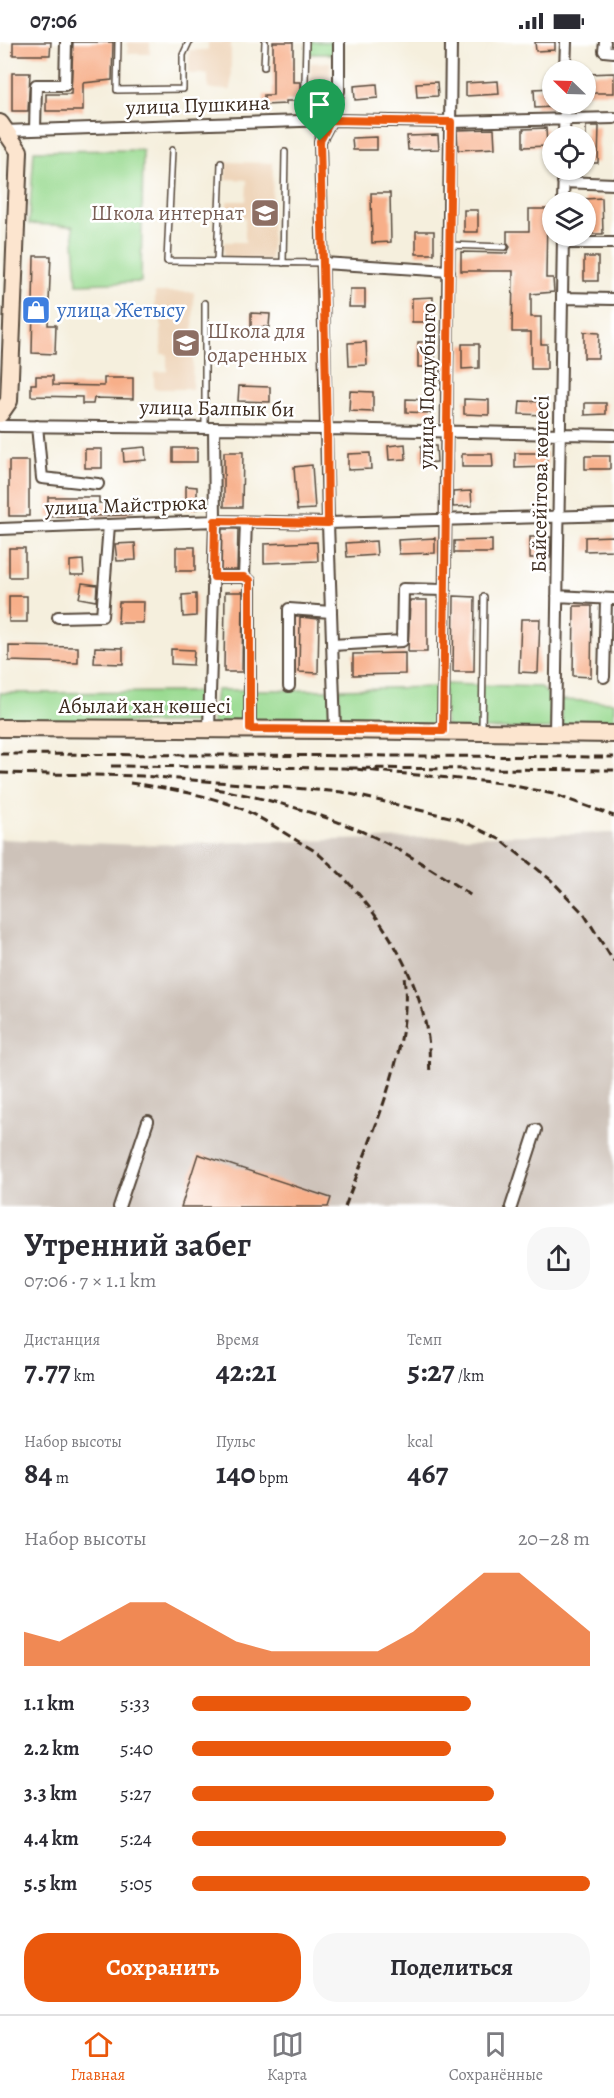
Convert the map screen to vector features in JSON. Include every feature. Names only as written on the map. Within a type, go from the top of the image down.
[{"type":"main road","points":[[0,414],[9,401],[10,307],[20,152],[2,128]]},
{"type":"main road","name":"Абылай хан көшесі","points":[[0,728],[614,734]]},
{"type":"street","points":[[35,130],[36,86],[65,85],[66,42]]},
{"type":"street","points":[[335,730],[320,141],[331,120],[339,91],[339,42]]},
{"type":"street","name":"улица Поддубного","points":[[443,731],[451,42]]},
{"type":"street","points":[[565,60],[566,42]]},
{"type":"street","points":[[605,42],[604,51],[614,51]]},
{"type":"street","points":[[564,114],[564,126]]},
{"type":"street","name":"улица Пушкина","points":[[2,128],[35,130],[331,120],[451,122],[614,118]]},
{"type":"street","points":[[563,192],[563,182],[614,184]]},
{"type":"street","points":[[596,242],[614,243]]},
{"type":"street","name":"Байсейітова көшесі","points":[[555,733],[563,246]]},
{"type":"street","points":[[323,263],[449,271]]},
{"type":"street","points":[[562,298],[614,299]]},
{"type":"street","name":"улица Балпык би","points":[[0,426],[614,435]]},
{"type":"street","points":[[38,426],[42,478],[98,484]]},
{"type":"street","points":[[209,729],[215,521],[210,428]]},
{"type":"street","name":"улица Майстрюка","points":[[0,529],[215,521],[328,523],[614,515]]},
{"type":"street","points":[[244,577],[246,522]]},
{"type":"street","points":[[58,617],[102,616],[109,525]]},
{"type":"street","points":[[214,577],[244,577],[250,580],[250,729]]},
{"type":"street","points":[[332,645],[402,641],[403,589],[444,590]]},
{"type":"street","points":[[557,596],[610,599],[604,677]]},
{"type":"street","points":[[289,686],[289,609],[331,612]]},
{"type":"street","points":[[119,1207],[148,1121]]},
{"type":"street","points":[[511,1207],[536,1130]]},
{"type":"lane","points":[[118,42],[117,90],[183,89],[183,55],[189,42]]},
{"type":"lane","points":[[264,67],[265,42]]},
{"type":"lane","points":[[304,121],[306,42]]},
{"type":"lane","points":[[172,150],[167,261],[323,263]]},
{"type":"lane","points":[[283,263],[285,152]]},
{"type":"lane","points":[[218,262],[221,163]]},
{"type":"lane","points":[[449,245],[505,247]]},
{"type":"lane","points":[[205,303],[210,428]]},
{"type":"lane","points":[[482,732],[484,597]]},
{"type":"shaded area","points":[[128,42],[150,42],[150,54],[128,54]]},
{"type":"shaded area","points":[[208,42],[231,42],[231,90],[208,89],[208,74],[189,74],[189,50],[208,50]]},
{"type":"shaded area","points":[[330,62],[331,93],[311,94],[310,63]]},
{"type":"shaded area","points":[[226,162],[273,163],[271,260],[224,259],[224,242],[245,242],[245,217],[227,216],[227,201],[246,201],[247,180],[226,179]]},
{"type":"shaded area","points":[[155,292],[194,292],[193,332],[200,333],[200,350],[193,350],[192,389],[154,389],[154,372],[167,371],[167,354],[161,354],[161,308],[155,308]]},
{"type":"shaded area","points":[[614,833],[614,1207],[0,1207],[0,839],[135,845]]},
{"type":"green space","points":[[309,42],[334,42],[334,54],[309,54]]},
{"type":"green space","points":[[143,150],[141,282],[77,284],[73,226],[29,224],[34,151]]},
{"type":"green space","points":[[443,684],[541,687],[552,699],[551,729],[446,729]]},
{"type":"green space","points":[[438,687],[440,728],[340,727],[339,689]]},
{"type":"green space","points":[[216,690],[331,690],[330,726],[212,725]]},
{"type":"green space","points":[[203,692],[203,723],[0,723],[0,693]]},
{"type":"green space","points":[[560,700],[614,702],[614,729],[563,728]]},
{"type":"building","points":[[13,42],[51,42],[50,55],[13,55]]},
{"type":"building","points":[[73,42],[113,42],[112,80],[83,83],[83,111],[46,111],[46,94],[71,94]]},
{"type":"building","points":[[273,42],[293,42],[293,82],[300,82],[300,101],[264,105],[264,95],[273,95]]},
{"type":"building","points":[[535,42],[555,42],[555,50],[536,51]]},
{"type":"building","points":[[12,73],[30,73],[28,111],[12,111]]},
{"type":"building","points":[[614,73],[614,93],[596,93],[596,74]]},
{"type":"building","points":[[498,81],[499,94],[466,96],[466,83]]},
{"type":"building","points":[[437,82],[438,96],[417,97],[416,83]]},
{"type":"building","points":[[377,84],[378,98],[355,100],[354,86]]},
{"type":"building","points":[[534,89],[542,89],[542,108],[535,108]]},
{"type":"building","points":[[596,126],[599,126],[598,163],[596,163]]},
{"type":"building","points":[[542,128],[542,146],[523,147],[523,129]]},
{"type":"building","points":[[494,129],[495,148],[458,150],[457,130]]},
{"type":"building","points":[[438,135],[439,149],[408,150],[407,136]]},
{"type":"building","points":[[377,137],[377,150],[353,150],[352,138]]},
{"type":"building","points":[[371,193],[390,193],[391,242],[372,243]]},
{"type":"building","points":[[596,198],[602,198],[603,234],[596,234]]},
{"type":"building","points":[[529,209],[542,209],[542,246],[546,246],[546,278],[553,278],[554,292],[531,294],[531,317],[541,317],[541,344],[547,344],[547,369],[531,369],[531,332],[512,332],[513,271],[461,271],[461,252],[507,253],[510,247],[507,243],[507,231],[529,231]]},
{"type":"building","points":[[464,210],[478,210],[478,232],[464,232]]},
{"type":"building","points":[[416,231],[434,231],[434,254],[416,254]]},
{"type":"building","points":[[34,256],[51,256],[48,325],[56,325],[55,354],[32,353]]},
{"type":"building","points":[[584,257],[598,257],[598,281],[584,281]]},
{"type":"building","points":[[350,289],[365,289],[365,307],[349,307]]},
{"type":"building","points":[[433,297],[433,322],[412,322],[412,298]]},
{"type":"building","points":[[251,313],[270,314],[269,327],[251,327]]},
{"type":"building","points":[[584,332],[599,333],[598,358],[584,358]]},
{"type":"building","points":[[366,342],[367,365],[349,366],[348,343]]},
{"type":"building","points":[[418,342],[435,342],[435,367],[418,367]]},
{"type":"building","points":[[462,344],[479,344],[479,368],[462,369]]},
{"type":"building","points":[[36,376],[53,376],[53,385],[104,386],[104,378],[133,378],[133,399],[94,398],[93,404],[82,404],[82,397],[31,396],[31,384],[36,384]]},
{"type":"building","points":[[239,386],[270,387],[270,402],[238,401]]},
{"type":"building","points":[[350,391],[373,392],[373,412],[349,411]]},
{"type":"building","points":[[406,399],[431,400],[431,413],[406,412]]},
{"type":"building","points":[[464,399],[489,400],[489,415],[464,414]]},
{"type":"building","points":[[520,401],[545,402],[544,415],[519,414]]},
{"type":"building","points":[[585,403],[606,403],[606,414],[585,415]]},
{"type":"building","points":[[405,444],[406,459],[389,460],[388,446]]},
{"type":"building","points":[[421,446],[436,446],[437,462],[421,463]]},
{"type":"building","points":[[145,447],[146,460],[124,462],[123,449]]},
{"type":"building","points":[[173,448],[197,448],[197,462],[173,462]]},
{"type":"building","points":[[85,449],[102,449],[102,468],[85,468]]},
{"type":"building","points":[[224,452],[243,452],[242,507],[224,507]]},
{"type":"building","points":[[370,453],[371,469],[348,470],[348,454]]},
{"type":"building","points":[[515,453],[546,453],[547,467],[515,468]]},
{"type":"building","points":[[462,454],[492,454],[493,467],[462,467]]},
{"type":"building","points":[[585,456],[610,456],[610,469],[585,469]]},
{"type":"building","points":[[9,461],[29,461],[29,516],[9,516]]},
{"type":"building","points":[[312,465],[315,509],[297,510],[294,467]]},
{"type":"building","points":[[186,486],[197,487],[197,509],[186,509]]},
{"type":"building","points":[[471,491],[472,506],[453,507],[453,492]]},
{"type":"building","points":[[48,497],[99,497],[99,503],[131,502],[131,515],[48,517]]},
{"type":"building","points":[[222,529],[238,529],[237,570],[221,570]]},
{"type":"building","points":[[614,536],[614,550],[585,551],[585,537]]},
{"type":"building","points":[[530,537],[551,537],[550,558],[530,558]]},
{"type":"building","points":[[435,538],[435,553],[399,554],[398,540]]},
{"type":"building","points":[[492,540],[492,553],[454,553],[454,541]]},
{"type":"building","points":[[376,541],[377,555],[347,557],[346,543]]},
{"type":"building","points":[[317,542],[318,561],[264,563],[264,544]]},
{"type":"building","points":[[135,543],[136,560],[117,561],[115,544]]},
{"type":"building","points":[[176,547],[195,547],[195,571],[176,571]]},
{"type":"building","points":[[9,548],[25,548],[25,577],[9,577]]},
{"type":"building","points":[[83,560],[84,575],[70,575],[70,561]]},
{"type":"building","points":[[82,583],[97,585],[96,601],[79,598]]},
{"type":"building","points":[[225,592],[243,592],[242,672],[224,672]]},
{"type":"building","points":[[196,594],[196,616],[183,617],[182,595]]},
{"type":"building","points":[[9,596],[27,596],[27,622],[9,622]]},
{"type":"building","points":[[454,596],[475,597],[474,672],[453,672]]},
{"type":"building","points":[[410,600],[427,600],[427,652],[408,652]]},
{"type":"building","points":[[119,602],[144,602],[143,623],[118,623]]},
{"type":"building","points":[[574,606],[592,606],[591,677],[573,676]]},
{"type":"building","points":[[300,617],[319,619],[318,673],[299,672]]},
{"type":"building","points":[[521,619],[540,619],[538,673],[519,672]]},
{"type":"building","points":[[9,646],[78,647],[78,663],[9,661]]},
{"type":"building","points":[[95,647],[123,648],[123,664],[94,663]]},
{"type":"building","points":[[171,649],[194,650],[193,665],[171,664]]},
{"type":"building","points":[[405,653],[405,674],[353,675],[353,654]]},
{"type":"building","points":[[198,1154],[331,1198],[328,1207],[181,1207]]},
{"type":"railway","points":[[0,754],[614,757]]},
{"type":"railway","points":[[111,766],[344,768]]},
{"type":"railway","points":[[614,770],[344,768],[501,783],[553,794],[614,816]]},
{"type":"railway","points":[[0,773],[142,776],[342,792],[458,819],[501,840],[551,880],[584,914],[614,962]]},
{"type":"railway","points":[[130,783],[195,794],[240,808],[313,850],[341,875],[376,916],[391,939],[415,987],[429,1043],[430,1074]]},
{"type":"railway","points":[[215,789],[296,808],[357,829],[412,858],[473,897]]},
{"type":"railway","points":[[345,1207],[396,1062],[405,1003],[404,977]]},
{"type":"place","name":"Школа интернат","points":[[265,213]]},
{"type":"place","name":"улица Жетысу","points":[[36,310]]},
{"type":"place","name":"Школа для одаренных","points":[[186,343]]},
{"type":"route","points":[[331,120],[451,122],[443,731],[250,729],[250,580],[244,577],[214,577],[215,521],[328,523],[320,141],[331,120]]}]
